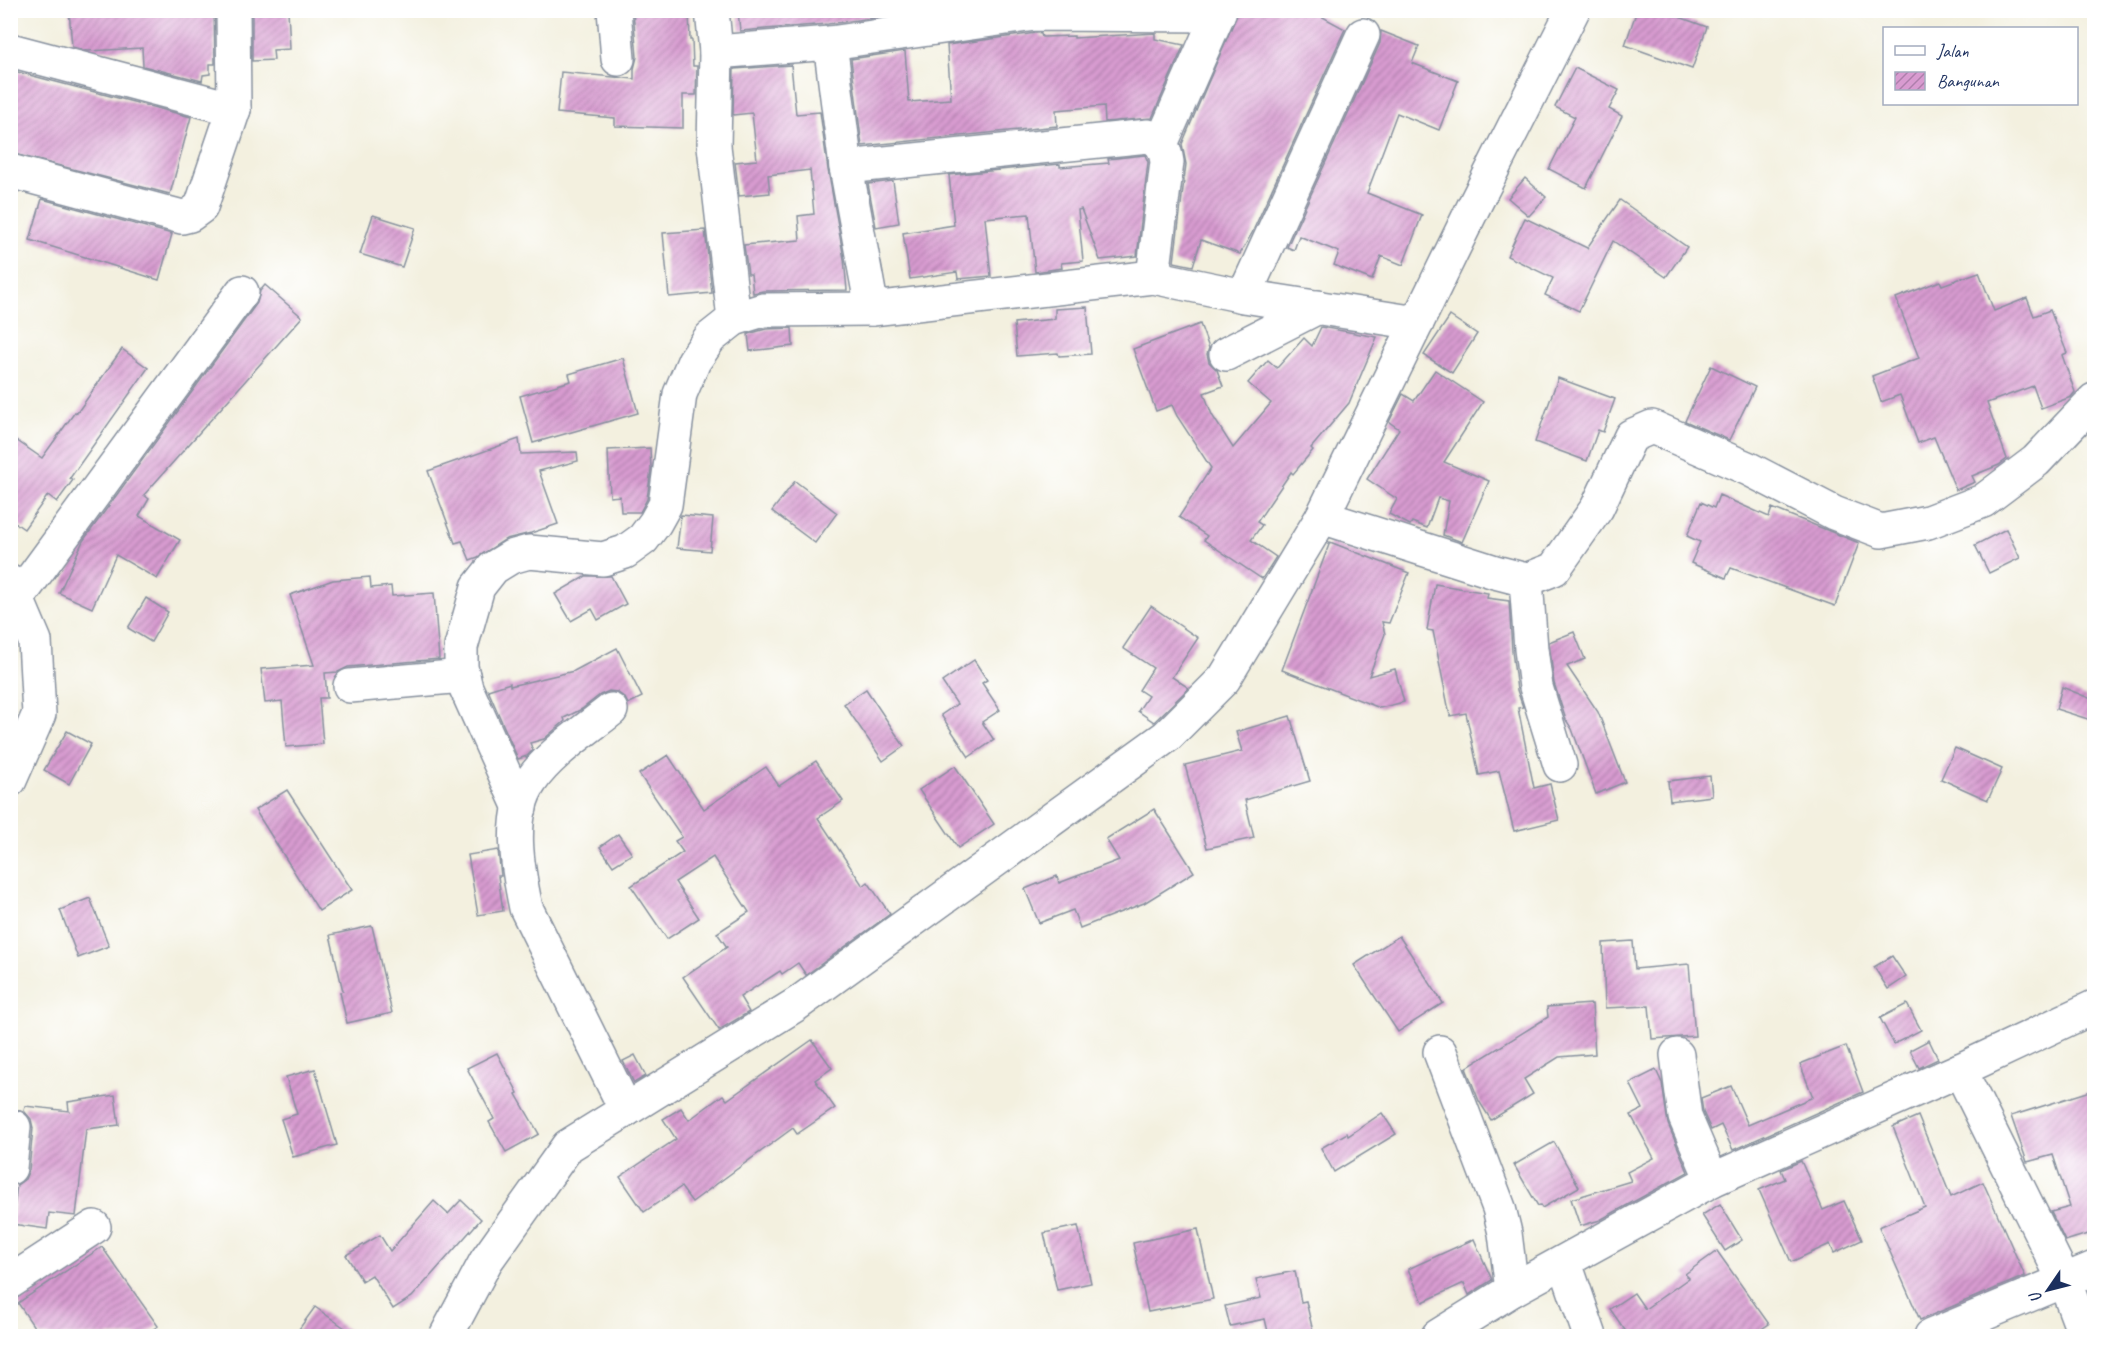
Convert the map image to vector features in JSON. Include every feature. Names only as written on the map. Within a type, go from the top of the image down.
[{"type":"street","points":[[10,171],[182,217],[190,215],[201,207],[234,109],[233,10]]},
{"type":"street","points":[[614,10],[618,58]]},
{"type":"street","points":[[712,10],[716,52],[714,146],[734,319]]},
{"type":"street","points":[[446,1336],[486,1261],[568,1146],[797,1004],[1167,736],[1224,679],[1322,517],[1574,10]]},
{"type":"street","points":[[716,52],[830,43],[1035,14],[1219,13],[1161,144]]},
{"type":"street","points":[[1244,296],[1363,35]]},
{"type":"street","points":[[830,43],[846,167],[872,309]]},
{"type":"street","points":[[10,50],[234,109]]},
{"type":"street","points":[[846,167],[1148,136],[1155,138],[1166,152],[1167,162],[1153,277]]},
{"type":"street","points":[[520,808],[461,667],[460,647],[478,587],[493,568],[511,557],[529,552],[603,559],[625,552],[643,540],[665,505],[680,394],[694,361],[710,338],[734,319],[763,310],[872,309],[1153,277],[1244,296],[1417,323]]},
{"type":"street","points":[[10,780],[39,714],[35,641],[14,590],[242,292]]},
{"type":"street","points":[[1226,354],[1318,308]]},
{"type":"street","points":[[1322,517],[1526,580],[1554,569],[1597,508],[1630,436],[1652,428],[1749,470],[1834,513],[1881,531],[1928,522],[1983,501],[2036,461],[2094,400]]},
{"type":"street","points":[[1526,580],[1536,687],[1560,765]]},
{"type":"street","points":[[350,686],[463,676]]},
{"type":"street","points":[[611,710],[544,766],[530,781],[520,808],[516,844],[518,872],[526,908],[626,1110]]},
{"type":"street","points":[[1438,1336],[1512,1290],[1565,1263],[1712,1180],[1960,1070],[2094,1007]]},
{"type":"street","points":[[1440,1053],[1499,1208],[1505,1233],[1512,1290]]},
{"type":"street","points":[[1677,1055],[1685,1116],[1712,1180]]},
{"type":"street","points":[[1960,1070],[2064,1280],[2085,1336]]},
{"type":"street","points":[[10,1168],[14,1127]]},
{"type":"street","points":[[10,1282],[94,1227]]},
{"type":"street","points":[[1565,1263],[1590,1336]]},
{"type":"street","points":[[1931,1336],[2094,1268]]},
{"type":"building","points":[[69,10],[214,10],[215,64],[210,64],[210,74],[203,75],[202,81],[143,66],[142,48],[88,51],[72,47]]},
{"type":"building","points":[[252,10],[288,10],[290,49],[273,50],[274,60],[252,61]]},
{"type":"building","points":[[738,10],[902,10],[902,14],[828,24],[740,31]]},
{"type":"building","points":[[1239,10],[1310,10],[1345,29],[1252,233],[1240,254],[1201,240],[1193,266],[1174,262],[1186,164],[1182,144]]},
{"type":"building","points":[[1637,10],[1660,10],[1707,27],[1692,69],[1625,45]]},
{"type":"building","points":[[633,11],[689,11],[693,66],[697,66],[696,95],[683,95],[683,128],[615,126],[615,118],[557,113],[561,72],[634,79],[637,57]]},
{"type":"building","points":[[1381,31],[1419,46],[1412,63],[1458,81],[1439,130],[1397,113],[1367,193],[1422,215],[1403,265],[1381,256],[1372,280],[1334,265],[1339,252],[1299,236],[1294,250],[1287,247],[1380,43]]},
{"type":"building","points":[[1155,33],[1155,39],[1184,45],[1152,118],[1105,122],[1104,106],[1056,110],[1057,126],[862,146],[851,59],[905,51],[909,102],[951,99],[947,45],[1041,34],[1042,37],[1074,36],[1074,38]]},
{"type":"building","points":[[791,65],[796,114],[820,112],[847,290],[753,293],[751,274],[748,274],[744,245],[800,240],[798,216],[814,214],[810,170],[768,175],[770,193],[739,196],[735,162],[757,160],[752,113],[733,115],[734,69]]},
{"type":"building","points":[[1575,68],[1619,90],[1609,109],[1622,116],[1586,188],[1549,169],[1575,117],[1555,107]]},
{"type":"building","points":[[10,70],[191,117],[170,194],[10,153]]},
{"type":"building","points":[[1145,155],[1148,162],[1137,256],[1100,260],[1081,209],[1078,210],[1083,261],[1061,263],[1062,268],[1035,272],[1029,214],[985,218],[991,276],[958,279],[957,272],[910,279],[903,233],[954,225],[949,175],[1060,164],[1060,167],[1109,163],[1108,159]]},
{"type":"building","points":[[1525,178],[1546,197],[1529,216],[1508,198]]},
{"type":"building","points":[[893,181],[899,223],[876,227],[868,184]]},
{"type":"building","points":[[42,199],[172,234],[159,280],[30,240]]},
{"type":"building","points":[[1620,200],[1687,247],[1666,277],[1613,241],[1579,311],[1545,295],[1553,278],[1507,256],[1525,218],[1587,248]]},
{"type":"building","points":[[373,215],[415,228],[402,267],[360,254]]},
{"type":"building","points":[[705,230],[712,293],[669,297],[663,233]]},
{"type":"building","points":[[1979,272],[1994,311],[2027,298],[2034,316],[2050,310],[2067,353],[2062,355],[2075,392],[2071,397],[2041,408],[2033,386],[1987,403],[2007,459],[1999,465],[1972,476],[1975,482],[1956,490],[1934,437],[1918,443],[1900,395],[1881,402],[1872,376],[1919,358],[1896,298],[1940,281],[1942,285]]},
{"type":"building","points":[[265,285],[302,317],[144,495],[149,499],[139,516],[180,540],[157,579],[116,555],[92,608],[59,593],[83,541],[257,303],[260,291]]},
{"type":"building","points":[[1087,307],[1091,354],[1059,356],[1058,353],[1017,356],[1014,323],[1055,319],[1055,309]]},
{"type":"building","points":[[1450,316],[1477,334],[1452,373],[1424,355]]},
{"type":"building","points":[[1200,324],[1209,348],[1207,354],[1209,362],[1217,370],[1223,386],[1204,393],[1212,415],[1233,448],[1271,403],[1248,383],[1268,360],[1277,368],[1304,338],[1312,346],[1321,327],[1377,337],[1349,403],[1311,448],[1313,450],[1293,474],[1291,472],[1257,522],[1262,525],[1251,540],[1276,557],[1262,579],[1204,540],[1207,536],[1179,517],[1211,468],[1172,405],[1156,411],[1133,349]]},
{"type":"building","points":[[792,328],[793,346],[750,351],[748,334],[766,329]]},
{"type":"building","points":[[122,349],[148,368],[70,478],[73,480],[57,502],[48,495],[24,529],[10,519],[10,436],[42,458]]},
{"type":"building","points":[[623,358],[638,413],[533,443],[520,396],[571,381],[569,374]]},
{"type":"building","points":[[1711,366],[1755,387],[1729,440],[1685,421]]},
{"type":"building","points":[[1435,370],[1483,402],[1444,462],[1489,481],[1462,542],[1443,535],[1449,501],[1438,498],[1427,528],[1412,522],[1410,525],[1389,514],[1397,499],[1367,479],[1399,429],[1389,422],[1403,394],[1414,401]]},
{"type":"building","points":[[1558,378],[1615,399],[1603,432],[1598,430],[1587,461],[1535,442]]},
{"type":"building","points":[[519,439],[521,454],[577,452],[578,461],[539,471],[558,524],[506,539],[470,560],[462,541],[455,543],[428,471]]},
{"type":"building","points":[[650,448],[651,469],[647,499],[640,512],[621,512],[620,496],[610,497],[608,450]]},
{"type":"building","points":[[795,481],[837,513],[815,543],[772,511]]},
{"type":"building","points":[[1719,495],[1769,517],[1772,508],[1859,543],[1835,606],[1731,568],[1726,578],[1691,563],[1700,542],[1687,536],[1701,502],[1714,508]]},
{"type":"building","points":[[681,515],[713,518],[710,551],[677,548]]},
{"type":"building","points":[[2006,529],[2020,558],[1989,573],[1975,545]]},
{"type":"building","points":[[1330,542],[1409,573],[1389,623],[1382,622],[1385,634],[1369,676],[1395,669],[1404,702],[1380,708],[1282,670]]},
{"type":"building","points":[[586,576],[611,576],[626,604],[598,620],[592,609],[571,621],[555,594]]},
{"type":"building","points":[[370,577],[371,588],[391,586],[392,596],[434,593],[439,659],[348,667],[338,672],[325,673],[327,698],[319,698],[323,744],[286,747],[282,701],[265,703],[261,669],[314,665],[290,595],[333,580]]},
{"type":"building","points":[[1435,584],[1488,593],[1487,598],[1509,601],[1517,690],[1523,707],[1518,708],[1534,788],[1550,784],[1559,820],[1514,831],[1499,771],[1479,775],[1466,713],[1450,716],[1433,631],[1427,630]]},
{"type":"building","points":[[146,598],[168,612],[151,642],[128,628]]},
{"type":"building","points":[[1151,606],[1198,638],[1172,677],[1189,688],[1154,722],[1138,711],[1148,696],[1139,690],[1153,668],[1123,648]]},
{"type":"building","points":[[1574,632],[1585,659],[1567,666],[1598,712],[1625,782],[1596,794],[1572,729],[1566,720],[1554,683],[1549,642]]},
{"type":"building","points":[[617,648],[642,697],[628,704],[625,698],[617,692],[609,691],[600,695],[582,709],[564,718],[565,721],[544,739],[530,743],[533,750],[527,756],[518,759],[488,690],[510,683],[510,686],[574,671]]},
{"type":"building","points":[[974,660],[987,680],[982,683],[1000,710],[982,722],[994,740],[969,757],[941,715],[957,704],[942,682]]},
{"type":"building","points":[[2062,687],[2094,700],[2094,721],[2056,709]]},
{"type":"building","points":[[866,689],[904,746],[883,761],[844,704]]},
{"type":"building","points":[[1290,716],[1310,781],[1245,800],[1254,838],[1207,848],[1185,765],[1242,751],[1236,732]]},
{"type":"building","points":[[67,731],[91,744],[69,784],[44,770]]},
{"type":"building","points":[[1955,748],[2002,769],[1988,800],[1941,779]]},
{"type":"building","points":[[668,755],[704,809],[766,767],[779,786],[816,761],[843,801],[818,818],[863,886],[868,882],[890,914],[806,975],[798,963],[782,974],[780,971],[740,997],[749,1012],[719,1030],[683,977],[727,947],[717,933],[749,912],[713,857],[675,882],[699,918],[667,939],[631,886],[683,852],[675,841],[682,837],[639,774]]},
{"type":"building","points":[[955,766],[994,824],[958,848],[919,790]]},
{"type":"building","points":[[1710,776],[1712,796],[1670,801],[1668,781]]},
{"type":"building","points":[[287,790],[352,890],[319,911],[255,810]]},
{"type":"building","points":[[1154,809],[1194,872],[1144,903],[1080,928],[1073,910],[1039,923],[1025,889],[1057,876],[1059,883],[1119,860],[1106,839]]},
{"type":"building","points":[[618,834],[632,854],[613,866],[600,847]]},
{"type":"building","points":[[498,850],[501,876],[498,876],[503,911],[478,915],[468,855]]},
{"type":"building","points":[[90,898],[109,946],[78,958],[60,910]]},
{"type":"building","points":[[372,926],[392,1013],[347,1023],[340,992],[343,991],[330,935]]},
{"type":"building","points":[[1399,936],[1443,1003],[1398,1032],[1354,965]]},
{"type":"building","points":[[1633,941],[1635,969],[1689,964],[1695,1036],[1652,1039],[1649,1006],[1605,1008],[1603,943]]},
{"type":"building","points":[[1892,956],[1906,977],[1888,989],[1874,967]]},
{"type":"building","points":[[1592,1004],[1595,1054],[1559,1057],[1524,1079],[1533,1094],[1491,1120],[1479,1101],[1466,1068],[1548,1017],[1547,1007]]},
{"type":"building","points":[[1907,1004],[1921,1030],[1894,1044],[1880,1018]]},
{"type":"building","points":[[812,1040],[832,1068],[815,1080],[835,1108],[797,1134],[793,1128],[692,1202],[681,1187],[644,1212],[620,1177],[676,1139],[663,1119],[681,1108],[689,1120],[723,1095],[727,1100]]},
{"type":"building","points":[[1929,1040],[1938,1059],[1919,1068],[1910,1050]]},
{"type":"building","points":[[1846,1046],[1863,1092],[1733,1150],[1721,1125],[1711,1130],[1703,1112],[1701,1098],[1731,1086],[1748,1125],[1813,1097],[1800,1064]]},
{"type":"building","points":[[497,1053],[518,1093],[516,1094],[539,1134],[506,1152],[489,1122],[494,1119],[467,1068]]},
{"type":"building","points":[[635,1055],[646,1076],[634,1083],[623,1061]]},
{"type":"building","points":[[315,1069],[337,1145],[293,1157],[281,1119],[297,1114],[286,1077]]},
{"type":"building","points":[[1656,1070],[1662,1083],[1668,1124],[1688,1172],[1600,1220],[1580,1226],[1571,1199],[1631,1181],[1627,1172],[1654,1158],[1631,1115],[1643,1109],[1630,1083]]},
{"type":"building","points":[[2094,1090],[2094,1232],[2065,1241],[2051,1212],[2070,1207],[2053,1155],[2027,1162],[2011,1116]]},
{"type":"building","points":[[115,1095],[119,1125],[86,1129],[76,1216],[49,1213],[47,1229],[12,1224],[17,1185],[25,1179],[29,1170],[33,1128],[31,1119],[24,1111],[25,1106],[69,1111],[68,1102]]},
{"type":"building","points":[[1382,1113],[1396,1134],[1334,1172],[1321,1148],[1347,1133],[1348,1136]]},
{"type":"building","points":[[1918,1116],[1951,1197],[1983,1182],[2025,1276],[1920,1320],[1879,1227],[1925,1207],[1893,1127]]},
{"type":"building","points":[[1554,1142],[1579,1187],[1542,1208],[1538,1206],[1514,1165]]},
{"type":"building","points":[[1801,1161],[1823,1210],[1844,1201],[1862,1240],[1834,1253],[1830,1244],[1791,1262],[1759,1190],[1785,1179],[1781,1170]]},
{"type":"building","points":[[461,1200],[481,1219],[412,1297],[393,1309],[372,1275],[362,1281],[346,1255],[380,1235],[390,1251],[434,1201],[448,1214]]},
{"type":"building","points":[[1720,1204],[1742,1240],[1725,1251],[1702,1215]]},
{"type":"building","points":[[1078,1226],[1091,1283],[1057,1290],[1044,1233]]},
{"type":"building","points":[[1198,1229],[1213,1299],[1148,1312],[1133,1243]]},
{"type":"building","points":[[1474,1239],[1492,1280],[1469,1295],[1464,1283],[1423,1302],[1408,1269]]},
{"type":"building","points":[[102,1247],[158,1326],[143,1336],[40,1336],[18,1303]]},
{"type":"building","points":[[1717,1251],[1769,1324],[1751,1336],[1629,1336],[1610,1309],[1634,1293],[1645,1309],[1689,1278],[1685,1274]]},
{"type":"building","points":[[1295,1271],[1301,1302],[1306,1301],[1314,1336],[1269,1336],[1265,1319],[1230,1326],[1225,1306],[1261,1298],[1256,1279]]},
{"type":"building","points":[[315,1307],[356,1336],[294,1336]]}]
